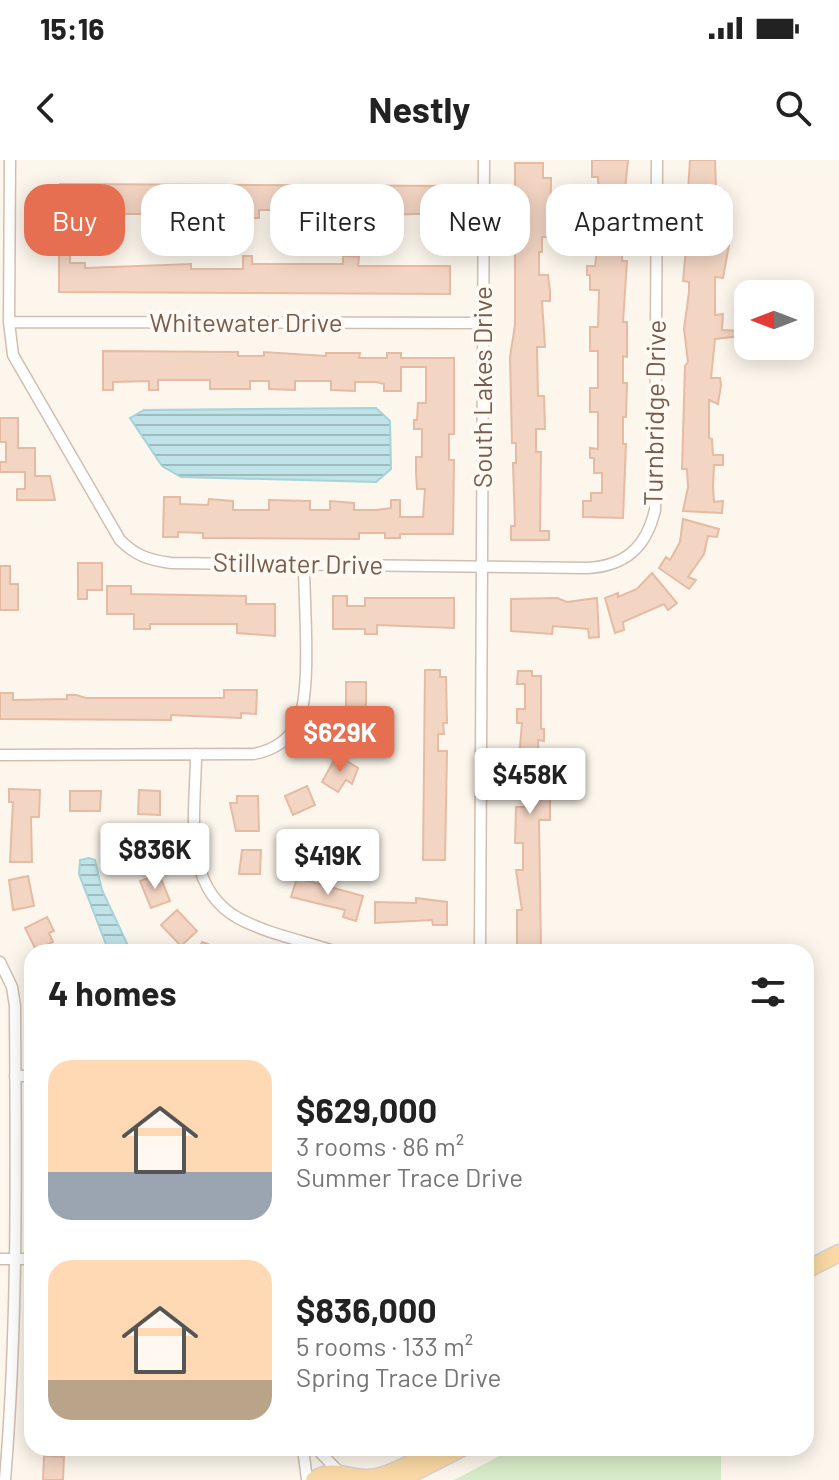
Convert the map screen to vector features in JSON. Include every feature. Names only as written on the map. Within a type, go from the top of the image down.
[{"type":"main road","points":[[814,1266],[839,1253]]},
{"type":"main road","points":[[314,1480],[330,1472],[348,1476],[379,1476],[422,1456]]},
{"type":"main road","points":[[399,1480],[446,1456]]},
{"type":"street","points":[[9,322],[10,160]]},
{"type":"street","name":"South Lakes Drive","points":[[480,944],[484,160]]},
{"type":"street","name":"Turnbridge Drive","points":[[482,566],[603,567],[632,554],[651,528],[655,510],[657,160]]},
{"type":"street","name":"Whitewater Drive","points":[[9,322],[483,323]]},
{"type":"street","name":"Stillwater Drive","points":[[9,322],[13,355],[120,540],[147,560],[171,563],[482,566]]},
{"type":"street","points":[[0,755],[266,752],[284,741],[296,726],[304,698],[304,565]]},
{"type":"street","points":[[196,754],[196,859],[213,897],[240,920],[313,944]]},
{"type":"street","points":[[0,962],[14,997],[15,1076],[14,1372],[5,1480]]},
{"type":"street","points":[[15,1076],[24,1076]]},
{"type":"street","points":[[0,1259],[24,1259]]},
{"type":"street","points":[[304,1456],[307,1480]]},
{"type":"street","points":[[325,1456],[348,1476]]},
{"type":"green space","points":[[500,1456],[721,1456],[721,1480],[454,1480]]},
{"type":"water","points":[[376,408],[390,421],[391,469],[376,482],[181,477],[162,466],[130,418],[144,410]]},
{"type":"water","points":[[80,860],[95,860],[102,890],[127,944],[106,944],[79,874]]},
{"type":"building","points":[[592,160],[628,160],[626,184],[598,184],[598,177],[592,177]]},
{"type":"building","points":[[690,160],[715,160],[716,184],[688,184]]},
{"type":"building","points":[[515,163],[543,163],[543,178],[551,178],[551,184],[546,184],[546,237],[542,237],[542,252],[539,252],[539,275],[548,275],[550,291],[550,301],[542,301],[545,347],[537,347],[538,396],[544,396],[545,429],[536,429],[536,452],[541,452],[540,531],[549,531],[549,540],[511,540],[511,526],[515,526],[513,463],[516,463],[516,443],[512,443],[510,357],[515,325],[515,256],[530,256],[530,184],[515,184]]},
{"type":"building","points":[[125,184],[141,184],[141,214],[125,214]]},
{"type":"building","points":[[254,185],[270,185],[270,210],[259,210],[259,218],[254,218]]},
{"type":"building","points":[[404,186],[420,186],[419,214],[404,214]]},
{"type":"building","points":[[59,256],[70,256],[70,263],[85,263],[85,268],[191,264],[191,269],[243,269],[243,256],[252,256],[252,264],[343,264],[343,256],[359,257],[358,266],[450,266],[450,294],[59,292]]},
{"type":"building","points":[[596,256],[622,256],[622,261],[627,261],[623,322],[627,322],[627,357],[623,356],[623,383],[627,383],[626,417],[623,417],[623,444],[626,444],[623,518],[583,517],[583,501],[591,501],[591,493],[602,493],[602,473],[594,473],[594,458],[590,458],[590,448],[598,449],[598,412],[590,412],[590,388],[598,388],[598,351],[590,351],[590,327],[598,327],[599,290],[590,290],[587,266],[595,266]]},
{"type":"building","points":[[685,256],[727,256],[723,278],[715,277],[715,315],[723,314],[722,330],[734,331],[734,337],[715,339],[711,378],[720,378],[721,385],[718,404],[709,400],[709,438],[712,439],[713,455],[723,455],[723,465],[714,465],[713,486],[714,502],[723,501],[722,513],[683,511],[688,487],[687,469],[682,469],[685,366],[688,362],[684,329],[689,282],[683,281]]},
{"type":"building","points":[[103,351],[238,352],[238,356],[264,356],[264,352],[326,356],[326,353],[360,353],[359,358],[387,358],[387,353],[401,353],[401,358],[454,358],[454,434],[449,434],[449,460],[454,460],[453,534],[400,534],[400,538],[385,538],[385,533],[359,533],[359,539],[203,538],[203,533],[178,532],[178,537],[163,537],[164,497],[180,497],[180,504],[208,505],[209,499],[233,501],[233,510],[269,510],[269,500],[310,501],[310,510],[330,510],[330,501],[354,503],[354,510],[376,510],[391,508],[391,500],[400,500],[400,517],[423,517],[425,489],[417,489],[416,473],[416,457],[422,457],[422,429],[414,429],[414,420],[417,420],[418,403],[426,403],[426,367],[401,367],[401,391],[384,391],[384,384],[376,382],[355,382],[355,391],[331,390],[331,381],[295,381],[295,390],[269,389],[269,381],[250,381],[250,389],[210,389],[210,380],[158,380],[158,390],[149,390],[149,381],[113,382],[113,390],[103,390]]},
{"type":"building","points":[[0,418],[18,418],[18,448],[35,448],[35,476],[50,476],[55,500],[17,500],[17,489],[25,489],[25,472],[0,472],[0,462],[6,462],[6,442],[0,442]]},
{"type":"building","points":[[683,519],[719,529],[717,537],[708,536],[704,554],[688,577],[696,580],[689,589],[659,568],[666,557],[670,560],[680,542]]},
{"type":"building","points":[[78,563],[102,563],[102,590],[87,590],[87,599],[78,599]]},
{"type":"building","points":[[0,566],[10,566],[10,584],[18,584],[18,610],[0,610]]},
{"type":"building","points":[[652,573],[677,603],[668,610],[664,604],[623,622],[624,630],[615,633],[605,598],[618,593],[618,597],[637,589]]},
{"type":"building","points":[[107,586],[131,586],[131,594],[246,596],[246,604],[275,604],[275,636],[237,633],[237,624],[150,624],[150,629],[134,629],[134,614],[107,614]]},
{"type":"building","points":[[333,596],[347,596],[347,606],[365,606],[365,598],[454,598],[454,628],[377,625],[377,634],[365,634],[365,629],[333,629]]},
{"type":"building","points":[[557,598],[567,602],[597,598],[599,637],[589,638],[588,629],[553,626],[552,634],[511,631],[511,599]]},
{"type":"building","points":[[425,670],[440,670],[440,677],[446,677],[447,723],[443,723],[444,734],[438,734],[438,751],[447,751],[445,860],[423,860]]},
{"type":"building","points":[[518,671],[532,671],[532,676],[541,676],[541,729],[544,729],[544,741],[538,740],[539,790],[550,790],[550,820],[539,820],[541,944],[517,944],[517,910],[522,910],[516,870],[523,870],[523,843],[515,843],[516,807],[527,807],[527,780],[517,781],[522,723],[517,723],[517,709],[525,709],[525,684],[517,684]]},
{"type":"building","points":[[346,682],[366,682],[366,704],[358,747],[340,744],[342,713],[346,714]]},
{"type":"building","points":[[224,690],[257,690],[256,714],[241,713],[241,718],[171,715],[171,720],[0,719],[0,693],[13,693],[13,700],[67,699],[67,695],[86,698],[224,698]]},
{"type":"building","points":[[337,755],[358,768],[352,784],[346,780],[338,792],[322,782]]},
{"type":"building","points":[[307,786],[315,805],[293,815],[285,796]]},
{"type":"building","points":[[9,789],[40,790],[39,817],[31,817],[32,862],[10,862],[13,802],[9,802]]},
{"type":"building","points":[[139,790],[160,791],[160,815],[138,814]]},
{"type":"building","points":[[70,791],[101,791],[100,811],[70,811]]},
{"type":"building","points":[[237,796],[258,796],[259,831],[236,831],[230,803],[237,803]]},
{"type":"building","points":[[139,832],[161,832],[159,863],[140,863]]},
{"type":"building","points":[[242,850],[261,850],[260,874],[239,874]]},
{"type":"building","points":[[159,874],[170,901],[151,908],[140,881]]},
{"type":"building","points":[[28,876],[34,906],[13,910],[9,880]]},
{"type":"building","points":[[297,878],[363,896],[356,921],[343,917],[345,910],[291,897]]},
{"type":"building","points":[[416,898],[447,902],[447,925],[433,925],[432,920],[375,923],[375,902],[416,903]]},
{"type":"building","points":[[177,910],[197,931],[179,944],[161,925]]},
{"type":"building","points":[[47,917],[54,931],[49,933],[53,942],[33,944],[25,928]]},
{"type":"building","points":[[44,1456],[64,1457],[63,1480],[43,1480]]}]
